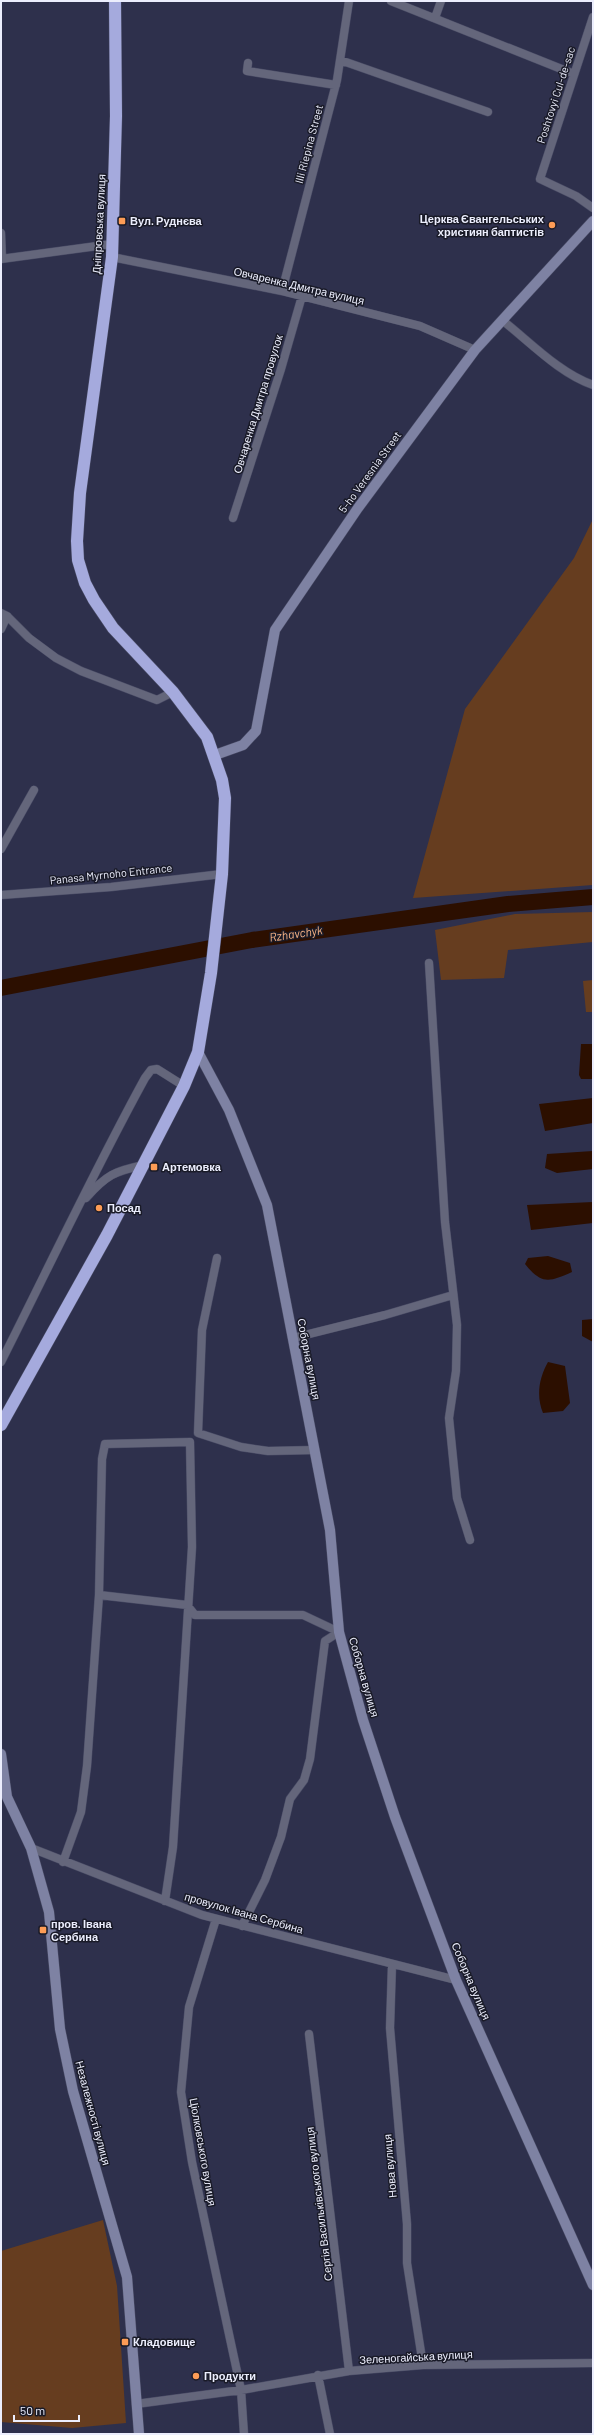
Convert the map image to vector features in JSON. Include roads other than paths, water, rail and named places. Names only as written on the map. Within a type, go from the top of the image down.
[{"type":"highway","name":"Дніпровська вулиця","points":[[1,1425],[144,1165],[184,1086],[198,1052],[211,973],[222,874],[225,798],[215,755],[208,738],[193,716],[173,692],[113,628],[85,583],[78,560],[77,541],[80,493],[112,256],[116,116],[115,1]]},
{"type":"street","name":"Illi Riepina Street","points":[[282,291],[336,85],[349,1]]},
{"type":"street","points":[[391,1],[574,74]]},
{"type":"street","points":[[435,18],[441,1]]},
{"type":"street","name":"Poshtovyi Cul-de-sac","points":[[593,18],[540,179],[576,196],[593,208]]},
{"type":"street","points":[[340,60],[488,112]]},
{"type":"street","points":[[248,63],[247,71],[336,85]]},
{"type":"street","name":"5-ho Veresnia Street","points":[[215,755],[242,746],[256,731],[275,630],[358,508],[476,350],[593,221]]},
{"type":"street","points":[[1,233],[1,259],[112,244]]},
{"type":"street","name":"Овчаренка Дмитра вулиця","points":[[112,256],[282,291],[420,326],[476,350]]},
{"type":"street","name":"Овчаренка Дмитра провулок","points":[[233,518],[281,369],[302,296]]},
{"type":"street","points":[[502,320],[562,367],[584,382],[593,385]]},
{"type":"street","points":[[4,614],[34,642],[56,658],[81,671],[157,700],[165,698],[173,692]]},
{"type":"street","points":[[1,628],[4,614]]},
{"type":"street","points":[[1,849],[34,790]]},
{"type":"street","name":"Panasa Myrnoho Entrance","points":[[1,895],[111,886],[222,874]]},
{"type":"street","points":[[429,963],[445,1222],[457,1325],[456,1370],[449,1418],[457,1498],[470,1540]]},
{"type":"street","name":"Соборна вулиця","points":[[198,1052],[229,1110],[267,1205],[330,1530],[339,1632],[363,1720],[395,1818],[456,1980],[593,2285]]},
{"type":"street","points":[[1,1362],[82,1202],[96,1168],[151,1070],[157,1069],[184,1086]]},
{"type":"street","points":[[82,1202],[104,1178],[124,1169],[144,1165]]},
{"type":"street","points":[[63,1862],[80,1812],[87,1766],[99,1595],[102,1460],[105,1444],[190,1442],[198,1434],[202,1330],[217,1258]]},
{"type":"street","points":[[293,1338],[385,1315],[453,1295]]},
{"type":"street","points":[[198,1434],[242,1447],[268,1451],[315,1450]]},
{"type":"street","points":[[165,1901],[173,1847],[192,1547],[190,1442]]},
{"type":"street","points":[[99,1595],[188,1605],[195,1615],[303,1615],[339,1632]]},
{"type":"street","points":[[242,1926],[265,1880],[281,1837],[290,1799],[306,1773],[310,1759],[325,1641],[339,1632]]},
{"type":"street","name":"Незалежності вулиця","points":[[1,1754],[7,1796],[31,1848],[49,1912],[60,2029],[73,2092],[127,2277],[139,2434]]},
{"type":"street","name":"провулок Івана Сербина","points":[[31,1848],[63,1862],[216,1919],[456,1980]]},
{"type":"street","name":"Ціолковського вулиця","points":[[216,1919],[189,2007],[181,2092],[192,2162],[241,2390],[244,2434]]},
{"type":"street","name":"Нова вулиця","points":[[392,1964],[390,2028],[407,2224],[407,2263],[423,2365]]},
{"type":"street","name":"Сергія Васильківського вулиця","points":[[309,2034],[349,2371]]},
{"type":"street","name":"Зеленогайська вулиця","points":[[136,2404],[241,2390],[318,2375],[349,2371],[423,2365],[593,2363]]},
{"type":"street","points":[[318,2375],[330,2434]]},
{"type":"waterway","name":"Rzhavchyk","points":[[1,988],[252,940],[508,904],[593,897]]},
{"type":"place","name":"Вул. Руднєва","points":[[122,221]]},
{"type":"place","name":"Церква Євангельських християн баптистів","points":[[552,225]]},
{"type":"place","name":"Артемовка","points":[[154,1167]]},
{"type":"place","name":"Посад","points":[[99,1208]]},
{"type":"place","name":"пров. Івана Сербина","points":[[43,1930]]},
{"type":"place","name":"Кладовище","points":[[125,2342]]},
{"type":"place","name":"Продукти","points":[[196,2376]]}]
